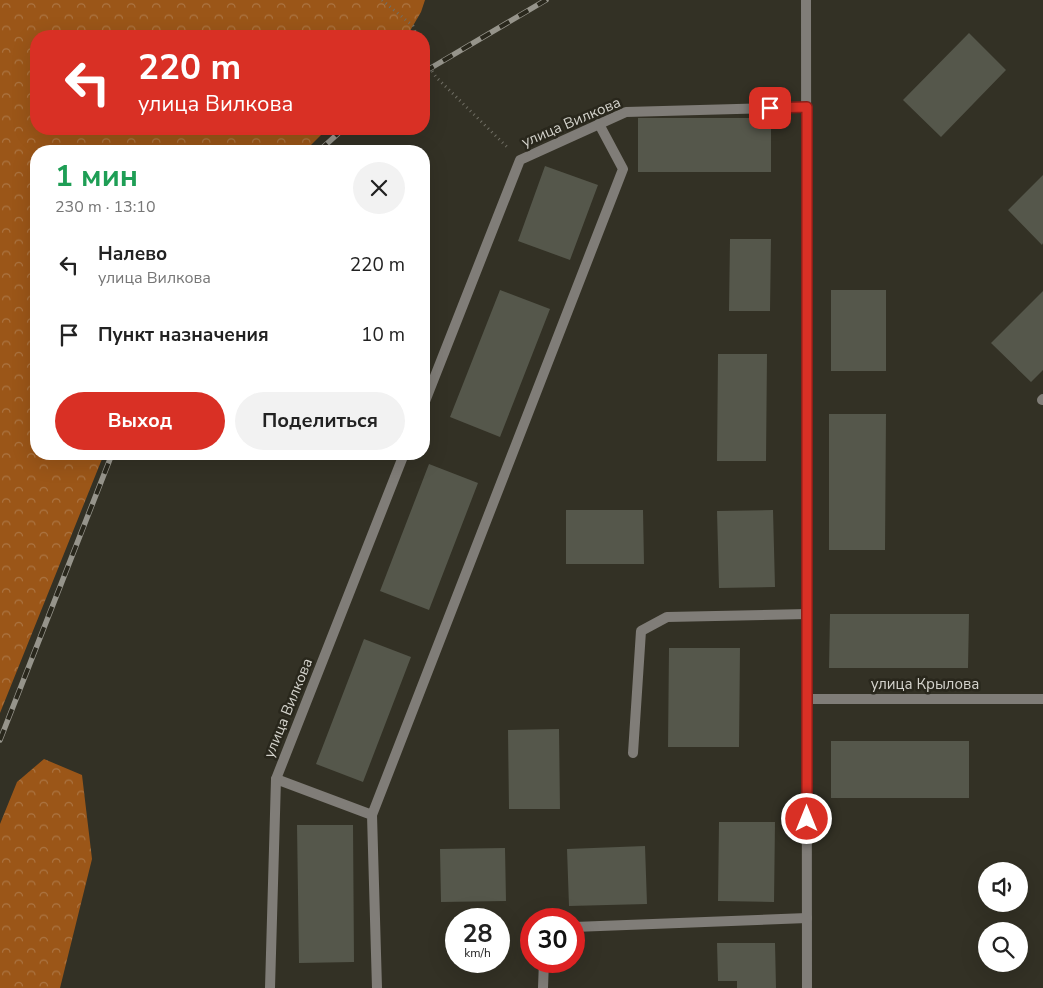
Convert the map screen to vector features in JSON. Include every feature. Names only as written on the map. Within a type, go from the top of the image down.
[{"type":"street","points":[[806,0],[808,988]]},
{"type":"street","name":"улица Вилкова","points":[[430,389],[520,160],[626,112],[807,107]]},
{"type":"street","points":[[377,988],[372,815],[622,169],[599,124]]},
{"type":"street","name":"улица Вилкова","points":[[270,988],[276,779],[402,460]]},
{"type":"street","points":[[633,753],[641,631],[668,617],[807,614]]},
{"type":"street","name":"улица Крылова","points":[[807,699],[1043,699]]},
{"type":"street","points":[[276,779],[372,815]]},
{"type":"street","points":[[585,927],[807,918]]},
{"type":"street","points":[[543,988],[544,973]]},
{"type":"path","points":[[382,0],[413,26],[415,30]]},
{"type":"path","points":[[430,68],[436,77],[520,160]]},
{"type":"green space","points":[[0,0],[425,0],[421,12],[410,30],[30,30],[30,135],[321,135],[311,145],[30,145],[30,460],[102,460],[0,713]]},
{"type":"green space","points":[[44,759],[82,775],[92,859],[60,988],[0,988],[0,824],[17,782]]},
{"type":"building","points":[[969,33],[1006,70],[941,137],[903,100]]},
{"type":"building","points":[[638,118],[771,118],[771,172],[638,172]]},
{"type":"building","points":[[545,166],[598,185],[570,260],[518,241]]},
{"type":"building","points":[[1043,175],[1043,243],[1042,245],[1008,210]]},
{"type":"building","points":[[730,239],[771,239],[770,311],[729,311]]},
{"type":"building","points":[[500,290],[550,309],[500,437],[450,417]]},
{"type":"building","points":[[831,290],[886,290],[886,371],[831,371]]},
{"type":"building","points":[[1043,291],[1043,370],[1031,382],[991,343]]},
{"type":"building","points":[[718,354],[767,354],[766,461],[717,461]]},
{"type":"building","points":[[829,414],[886,414],[885,550],[829,550]]},
{"type":"building","points":[[429,464],[478,483],[429,610],[380,591]]},
{"type":"building","points":[[566,510],[643,510],[644,564],[566,564]]},
{"type":"building","points":[[773,510],[775,587],[719,588],[717,511]]},
{"type":"building","points":[[830,614],[969,614],[968,668],[829,668]]},
{"type":"building","points":[[364,639],[411,657],[363,782],[316,764]]},
{"type":"building","points":[[669,648],[740,648],[739,747],[668,747]]},
{"type":"building","points":[[559,729],[560,809],[509,809],[508,730]]},
{"type":"building","points":[[831,741],[969,741],[969,798],[831,798]]},
{"type":"building","points":[[719,822],[775,822],[774,902],[718,901]]},
{"type":"building","points":[[297,825],[353,825],[354,962],[299,963]]},
{"type":"building","points":[[645,846],[647,904],[569,906],[567,849]]},
{"type":"building","points":[[505,848],[506,901],[441,902],[440,849]]},
{"type":"building","points":[[717,943],[775,943],[776,988],[737,988],[737,981],[718,981]]},
{"type":"railway","points":[[430,68],[546,0]]},
{"type":"railway","points":[[326,145],[336,135]]},
{"type":"railway","points":[[0,740],[110,460]]},
{"type":"route","points":[[770,108],[807,107],[807,819]]}]
